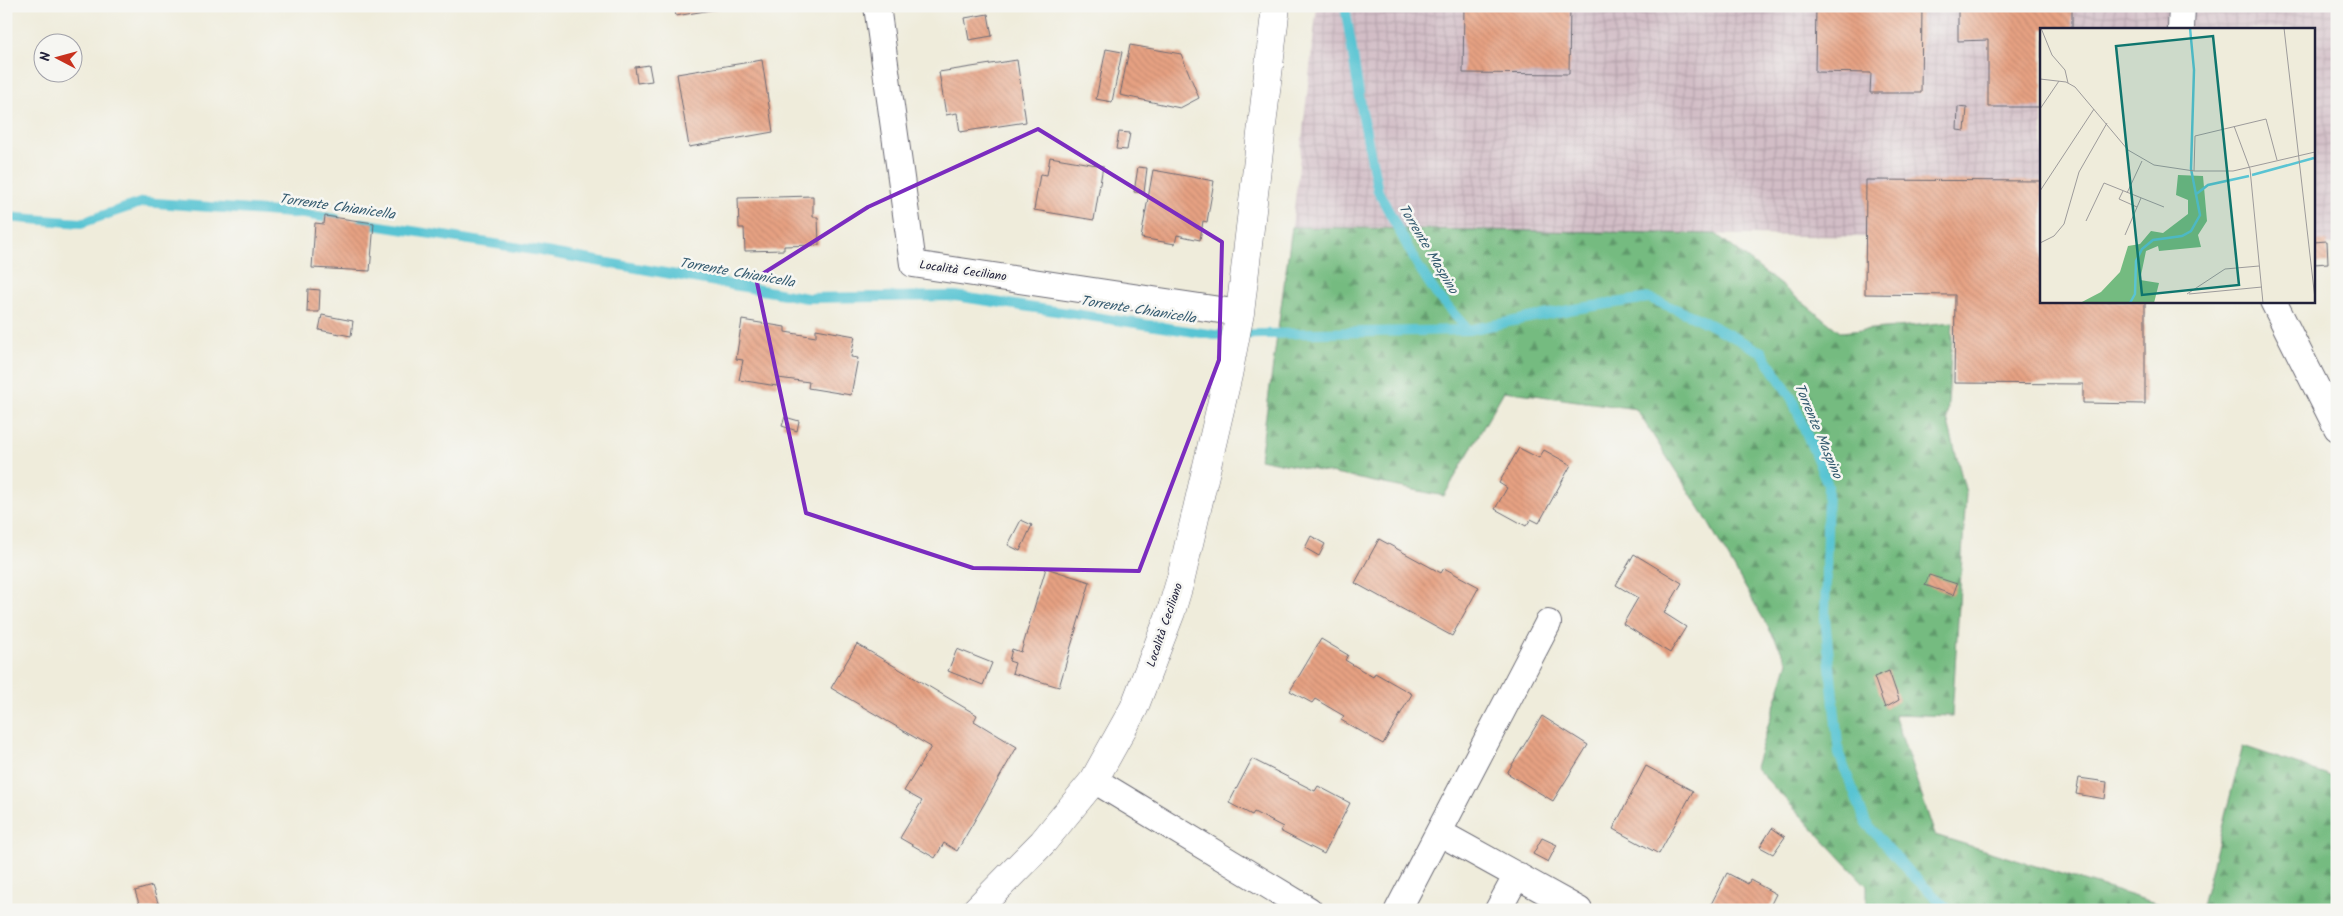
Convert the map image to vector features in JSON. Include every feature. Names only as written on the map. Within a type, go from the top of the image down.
[{"type":"street","name":"Località Ceciliano","points":[[877,6],[913,264],[1240,313]]},
{"type":"street","name":"Località Ceciliano","points":[[976,910],[1043,842],[1094,780],[1134,708],[1171,612],[1203,481],[1240,313],[1276,6]]},
{"type":"street","points":[[2182,6],[2182,28]]},
{"type":"street","points":[[2274,302],[2337,428]]},
{"type":"street","points":[[1398,910],[1548,624]]},
{"type":"street","points":[[1094,780],[1309,910]]},
{"type":"street","points":[[1440,833],[1580,910]]},
{"type":"street","points":[[1498,910],[1517,875]]},
{"type":"highlighted area","points":[[1038,129],[1222,242],[1219,360],[1139,571],[973,568],[806,513],[756,278],[868,207]]},
{"type":"shaded area","points":[[1317,6],[2337,6],[2337,245],[2316,244],[2316,28],[2040,28],[2040,240],[1292,227]]},
{"type":"green space","points":[[1292,227],[1716,234],[1840,332],[1953,322],[1947,419],[1966,493],[1952,716],[1894,714],[1935,835],[2178,910],[1867,910],[1867,886],[1755,767],[1788,662],[1701,510],[1636,409],[1504,391],[1444,496],[1260,459]]},
{"type":"green space","points":[[2243,746],[2337,778],[2337,910],[2201,910]]},
{"type":"building","points":[[674,6],[728,6],[728,7],[676,16]]},
{"type":"building","points":[[1464,6],[1570,6],[1569,74],[1463,73]]},
{"type":"building","points":[[1816,6],[1922,6],[1921,93],[1870,93],[1871,73],[1815,72]]},
{"type":"building","points":[[1958,6],[2072,6],[2072,28],[2040,28],[2040,107],[1988,107],[1988,40],[1958,41]]},
{"type":"building","points":[[988,14],[992,36],[969,40],[965,18]]},
{"type":"building","points":[[1130,45],[1181,54],[1199,98],[1180,108],[1120,95]]},
{"type":"building","points":[[1106,49],[1122,52],[1112,102],[1096,99]]},
{"type":"building","points":[[762,60],[773,132],[689,147],[677,74]]},
{"type":"building","points":[[1017,60],[1026,122],[960,132],[957,113],[946,115],[939,72]]},
{"type":"building","points":[[649,65],[652,81],[637,83],[635,67]]},
{"type":"building","points":[[1958,107],[1967,108],[1965,131],[1957,130]]},
{"type":"building","points":[[1119,132],[1130,133],[1127,150],[1116,149]]},
{"type":"building","points":[[1050,157],[1103,166],[1094,220],[1034,210],[1040,174],[1047,175]]},
{"type":"building","points":[[1138,167],[1147,168],[1144,193],[1134,192]]},
{"type":"building","points":[[1153,170],[1214,181],[1207,222],[1203,221],[1200,240],[1177,235],[1175,244],[1141,238]]},
{"type":"building","points":[[1866,180],[2040,181],[2040,302],[2145,302],[2145,404],[2083,403],[2083,384],[1954,383],[1955,295],[1865,294]]},
{"type":"building","points":[[813,196],[813,217],[818,217],[819,245],[784,246],[784,250],[745,251],[744,228],[739,228],[738,198]]},
{"type":"building","points":[[325,216],[374,223],[370,271],[312,268],[315,223],[324,224]]},
{"type":"building","points":[[2327,241],[2328,263],[2316,264],[2316,242]]},
{"type":"building","points":[[308,289],[320,290],[319,312],[307,312]]},
{"type":"building","points":[[322,315],[353,321],[351,336],[319,330]]},
{"type":"building","points":[[742,320],[785,327],[785,332],[816,337],[816,329],[855,336],[851,357],[858,358],[851,395],[808,388],[809,382],[778,378],[777,386],[739,380],[743,360],[736,359]]},
{"type":"building","points":[[785,417],[799,421],[797,431],[782,426]]},
{"type":"building","points":[[1519,448],[1539,458],[1544,450],[1571,465],[1539,523],[1531,519],[1526,526],[1495,509],[1507,488],[1499,483]]},
{"type":"building","points":[[1021,520],[1032,525],[1020,551],[1008,545]]},
{"type":"building","points":[[1311,536],[1325,544],[1319,556],[1305,548]]},
{"type":"building","points":[[1379,539],[1441,573],[1444,568],[1479,587],[1452,636],[1355,583]]},
{"type":"building","points":[[1634,554],[1682,583],[1664,613],[1686,627],[1670,653],[1623,624],[1638,598],[1616,585]]},
{"type":"building","points":[[1046,568],[1090,582],[1059,687],[1012,673],[1015,663],[1009,661],[1012,649],[1021,652]]},
{"type":"building","points":[[1929,575],[1957,584],[1953,595],[1925,585]]},
{"type":"building","points":[[1321,639],[1348,655],[1345,660],[1373,677],[1375,673],[1412,694],[1383,744],[1341,720],[1344,716],[1315,699],[1312,703],[1290,691]]},
{"type":"building","points":[[857,644],[977,715],[974,721],[1017,747],[957,851],[944,843],[935,858],[900,838],[922,801],[904,791],[931,747],[831,688]]},
{"type":"building","points":[[957,649],[992,663],[983,685],[948,671]]},
{"type":"building","points":[[1889,671],[1899,700],[1885,708],[1874,677]]},
{"type":"building","points":[[1542,716],[1588,745],[1553,801],[1507,773]]},
{"type":"building","points":[[1252,759],[1315,791],[1318,786],[1350,803],[1324,854],[1280,831],[1283,827],[1254,812],[1252,815],[1229,803]]},
{"type":"building","points":[[1646,766],[1693,791],[1659,854],[1613,829]]},
{"type":"building","points":[[2079,778],[2107,782],[2105,799],[2076,794]]},
{"type":"building","points":[[1772,828],[1785,837],[1773,854],[1760,847]]},
{"type":"building","points":[[1542,838],[1557,845],[1548,862],[1533,854]]},
{"type":"building","points":[[1727,873],[1748,884],[1750,880],[1776,894],[1768,910],[1708,910]]},
{"type":"building","points":[[152,886],[160,908],[141,910],[135,891]]},
{"type":"waterway","name":"Torrente Maspino","points":[[1345,6],[1362,112],[1378,191],[1418,266],[1437,295],[1468,330]]},
{"type":"waterway","name":"Torrente Chianicella","points":[[6,217],[81,223],[143,202],[304,214],[336,219]]},
{"type":"waterway","name":"Torrente Chianicella","points":[[361,223],[540,251],[807,298],[955,296],[1215,335],[1468,330],[1574,309],[1649,298],[1695,317],[1762,352],[1792,399],[1828,485],[1825,618],[1839,754],[1866,823],[1908,871],[1949,910]]}]
